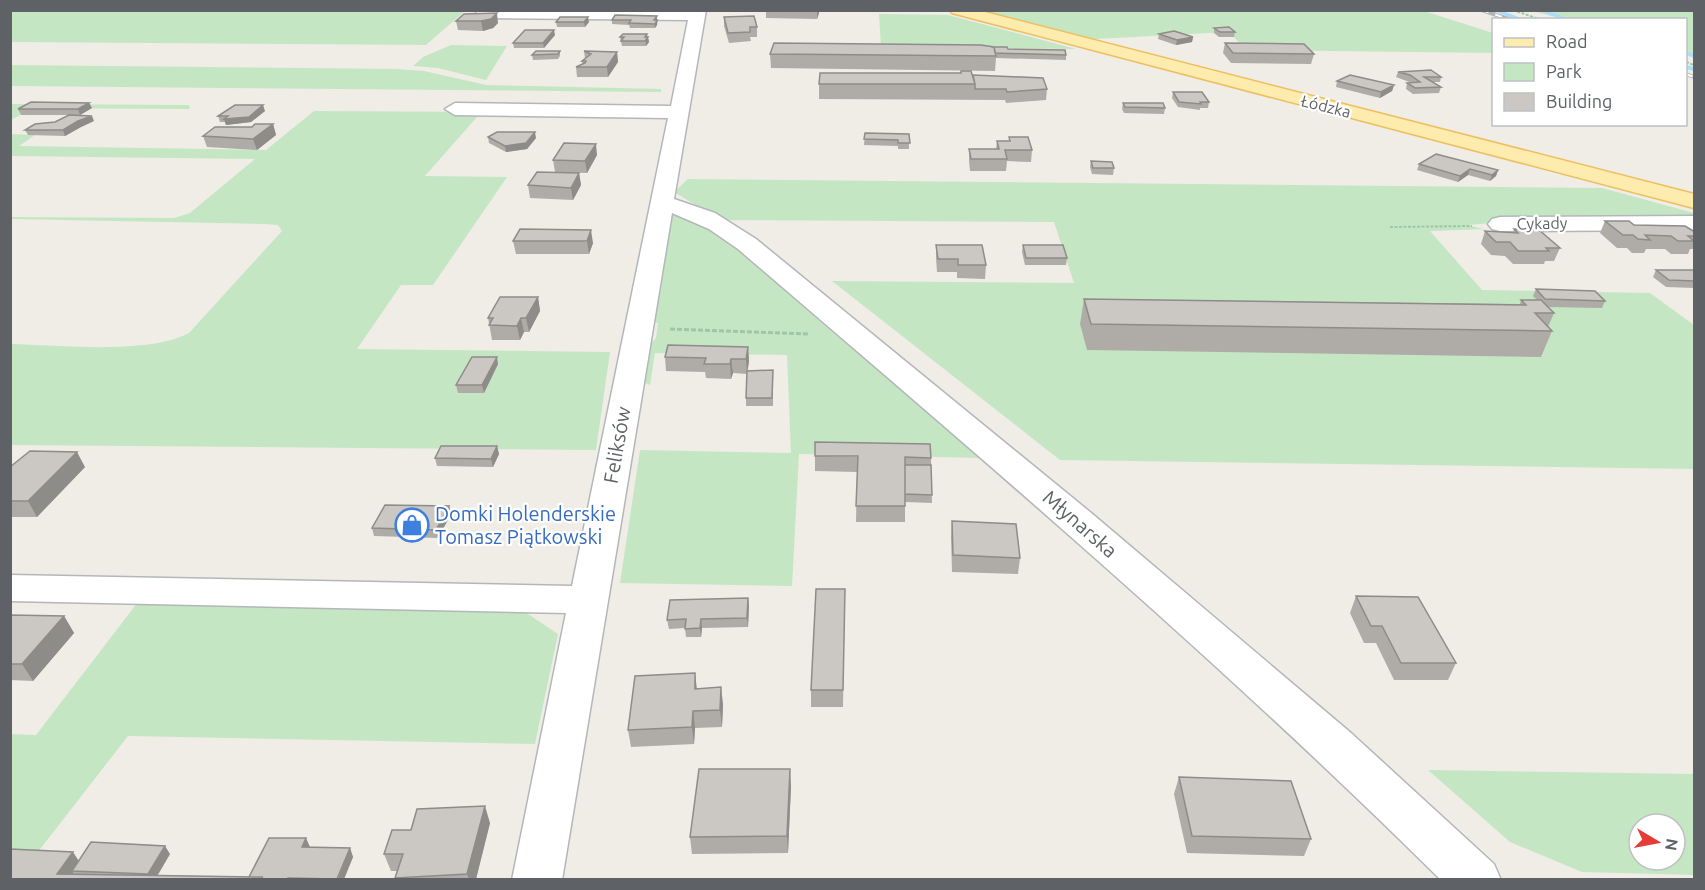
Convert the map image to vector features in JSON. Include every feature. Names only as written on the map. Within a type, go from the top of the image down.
[{"type":"main road","name":"Łódzka","points":[[957,10],[1695,201]]},
{"type":"street","points":[[482,13],[697,13]]},
{"type":"street","name":"Feliksów","points":[[537,879],[697,13]]},
{"type":"street","points":[[455,109],[679,112]]},
{"type":"street","name":"Młynarska","points":[[661,204],[694,212],[734,234],[1086,528],[1326,738],[1476,879]]},
{"type":"street","name":"Cykady","points":[[1500,224],[1695,223]]},
{"type":"street","points":[[10,588],[588,600]]},
{"type":"path","points":[[1513,10],[1536,18]]},
{"type":"path","name":"Cykady","points":[[1390,227],[1500,224]]},
{"type":"path","points":[[638,332],[692,328],[758,330],[801,333],[848,342],[863,342]]},
{"type":"green space","points":[[10,11],[465,11],[426,45],[11,42]]},
{"type":"green space","points":[[982,11],[1424,11],[1492,33],[1492,53],[1246,50],[1229,32],[1094,39]]},
{"type":"green space","points":[[1532,11],[1694,11],[1694,57],[1687,54],[1687,18],[1560,18]]},
{"type":"green space","points":[[879,14],[948,15],[1076,49],[881,47]]},
{"type":"green space","points":[[451,45],[507,46],[486,80],[438,68],[413,66],[423,57]]},
{"type":"green space","points":[[10,65],[397,69],[424,71],[486,85],[661,89],[661,92],[11,86]]},
{"type":"green space","points":[[10,104],[189,105],[190,109],[33,108],[11,120]]},
{"type":"green space","points":[[314,111],[495,112],[477,117],[425,176],[507,177],[433,285],[401,285],[357,349],[610,352],[596,450],[11,445],[11,344],[78,347],[127,346],[172,340],[189,333],[282,231],[278,225],[265,224],[11,219],[11,217],[174,218],[190,213],[255,159],[11,156],[10,134],[35,135],[19,146],[266,150]]},
{"type":"green space","points":[[688,179],[1602,188],[1694,213],[1694,220],[1527,220],[1468,225],[1483,229],[1519,228],[1430,231],[1482,290],[1650,293],[1694,325],[1694,469],[1060,460],[832,281],[1074,283],[1054,222],[721,220],[674,192]]},
{"type":"green space","points":[[671,200],[792,291],[984,458],[799,454],[792,586],[620,583],[640,450],[791,453],[787,355],[655,353],[650,385],[643,382],[648,347],[656,338],[658,323],[653,322],[661,291]]},
{"type":"green space","points":[[138,602],[522,610],[558,634],[535,744],[128,736],[34,857],[11,858],[11,734],[36,735]]},
{"type":"green space","points":[[1428,770],[1694,774],[1694,875],[1582,872],[1510,842]]},
{"type":"building","points":[[497,13],[491,19],[481,21],[456,21],[464,14]]},
{"type":"building","points":[[615,15],[657,16],[654,20],[657,20],[655,24],[629,23],[631,20],[612,20]]},
{"type":"building","points":[[754,16],[757,27],[750,27],[750,32],[728,33],[724,17]]},
{"type":"building","points":[[560,17],[588,17],[584,22],[556,22]]},
{"type":"building","points":[[1229,27],[1235,32],[1220,32],[1214,28]]},
{"type":"building","points":[[525,30],[554,30],[543,43],[513,43]]},
{"type":"building","points":[[1174,31],[1193,37],[1177,40],[1159,34]]},
{"type":"building","points":[[623,34],[647,34],[645,37],[648,37],[645,41],[621,41],[624,37],[620,37]]},
{"type":"building","points":[[774,43],[981,45],[994,47],[996,56],[770,54]]},
{"type":"building","points":[[1225,43],[1304,44],[1314,54],[1233,53]]},
{"type":"building","points":[[994,47],[1065,50],[1066,55],[995,53]]},
{"type":"building","points":[[536,51],[560,51],[558,54],[532,55]]},
{"type":"building","points":[[584,51],[617,52],[607,67],[576,67],[585,63],[586,61],[582,61],[591,54]]},
{"type":"building","points":[[1431,70],[1441,77],[1424,77],[1441,87],[1415,88],[1407,83],[1420,82],[1410,75],[1398,72]]},
{"type":"building","points":[[961,71],[971,71],[975,84],[819,84],[820,73],[961,73]]},
{"type":"building","points":[[973,75],[1043,78],[1047,89],[1007,92],[1006,89],[975,89]]},
{"type":"building","points":[[1350,75],[1394,85],[1381,92],[1337,81]]},
{"type":"building","points":[[1173,92],[1202,92],[1209,102],[1200,102],[1201,104],[1179,102]]},
{"type":"building","points":[[31,102],[89,103],[78,109],[18,109]]},
{"type":"building","points":[[1123,103],[1163,103],[1165,108],[1125,107]]},
{"type":"building","points":[[235,105],[263,105],[249,117],[224,119],[228,116],[218,116]]},
{"type":"building","points":[[69,115],[92,116],[63,130],[25,130],[35,124],[55,122]]},
{"type":"building","points":[[255,124],[273,124],[253,139],[203,136],[215,127],[252,127]]},
{"type":"building","points":[[497,132],[535,132],[526,143],[505,146],[488,137]]},
{"type":"building","points":[[865,133],[909,134],[910,143],[898,143],[898,140],[864,139]]},
{"type":"building","points":[[1009,137],[1028,137],[1032,150],[1005,150],[1007,159],[971,159],[969,149],[999,149],[997,141],[1010,141]]},
{"type":"building","points":[[564,143],[596,144],[585,161],[553,160]]},
{"type":"building","points":[[1436,154],[1498,170],[1492,175],[1470,169],[1460,176],[1419,164]]},
{"type":"building","points":[[1091,161],[1112,162],[1114,168],[1093,168]]},
{"type":"building","points":[[537,172],[579,173],[571,188],[528,185]]},
{"type":"building","points":[[1605,221],[1629,221],[1634,225],[1685,226],[1695,232],[1695,236],[1688,236],[1694,241],[1678,241],[1671,236],[1645,235],[1650,240],[1638,239],[1633,235],[1623,235]]},
{"type":"building","points":[[520,229],[591,230],[587,241],[513,241]]},
{"type":"building","points":[[1514,229],[1539,230],[1560,248],[1546,248],[1549,251],[1518,251],[1510,242],[1496,242],[1485,231],[1518,233]]},
{"type":"building","points":[[936,245],[982,245],[986,265],[958,265],[958,259],[938,259]]},
{"type":"building","points":[[1023,245],[1063,245],[1067,258],[1026,258]]},
{"type":"building","points":[[1656,270],[1695,270],[1695,281],[1669,280]]},
{"type":"building","points":[[1536,289],[1595,291],[1605,301],[1545,299]]},
{"type":"building","points":[[500,297],[538,297],[526,318],[521,318],[517,326],[489,325],[493,318],[488,318]]},
{"type":"building","points":[[1084,299],[1526,305],[1521,300],[1541,300],[1554,313],[1535,313],[1552,331],[1091,324]]},
{"type":"building","points":[[668,345],[748,347],[746,359],[731,359],[730,364],[704,364],[706,358],[665,357]]},
{"type":"building","points":[[472,357],[497,357],[482,385],[456,385]]},
{"type":"building","points":[[773,370],[772,398],[746,398],[747,371]]},
{"type":"building","points":[[815,442],[930,444],[931,458],[905,457],[905,506],[856,506],[858,456],[815,456]]},
{"type":"building","points":[[441,446],[497,446],[491,459],[435,458]]},
{"type":"building","points":[[30,451],[77,452],[28,501],[10,501],[10,467]]},
{"type":"building","points":[[905,465],[931,465],[932,495],[905,494]]},
{"type":"building","points":[[385,505],[449,506],[436,530],[372,528]]},
{"type":"building","points":[[952,521],[1016,524],[1020,558],[953,555]]},
{"type":"building","points":[[816,589],[845,589],[843,690],[811,690]]},
{"type":"building","points":[[1356,596],[1418,597],[1456,663],[1401,663],[1382,626],[1371,626]]},
{"type":"building","points":[[748,598],[747,618],[701,619],[700,628],[685,629],[686,619],[667,620],[670,600]]},
{"type":"building","points":[[10,615],[64,616],[22,664],[10,664]]},
{"type":"building","points":[[695,673],[695,689],[721,687],[720,710],[693,711],[692,727],[628,730],[635,676]]},
{"type":"building","points":[[699,769],[790,769],[787,836],[690,837]]},
{"type":"building","points":[[1179,777],[1291,781],[1311,839],[1192,836]]},
{"type":"building","points":[[485,806],[467,874],[395,878],[403,854],[384,854],[392,830],[411,830],[417,809]]},
{"type":"building","points":[[269,838],[306,838],[302,847],[350,848],[337,879],[249,877]]},
{"type":"building","points":[[91,842],[165,846],[148,874],[72,871]]},
{"type":"building","points":[[10,849],[73,852],[57,874],[262,877],[261,879],[10,879]]},
{"type":"waterway","points":[[1494,10],[1516,18]]},
{"type":"waterway","points":[[1539,10],[1563,18]]},
{"type":"waterway","points":[[1687,53],[1694,56]]},
{"type":"waterway","points":[[1687,67],[1694,69]]},
{"type":"railway","points":[[1482,10],[1505,18]]},
{"type":"railway","points":[[1687,74],[1694,77]]},
{"type":"place","name":"Domki Holenderskie Tomasz Piątkowski","points":[[412,525]]}]
